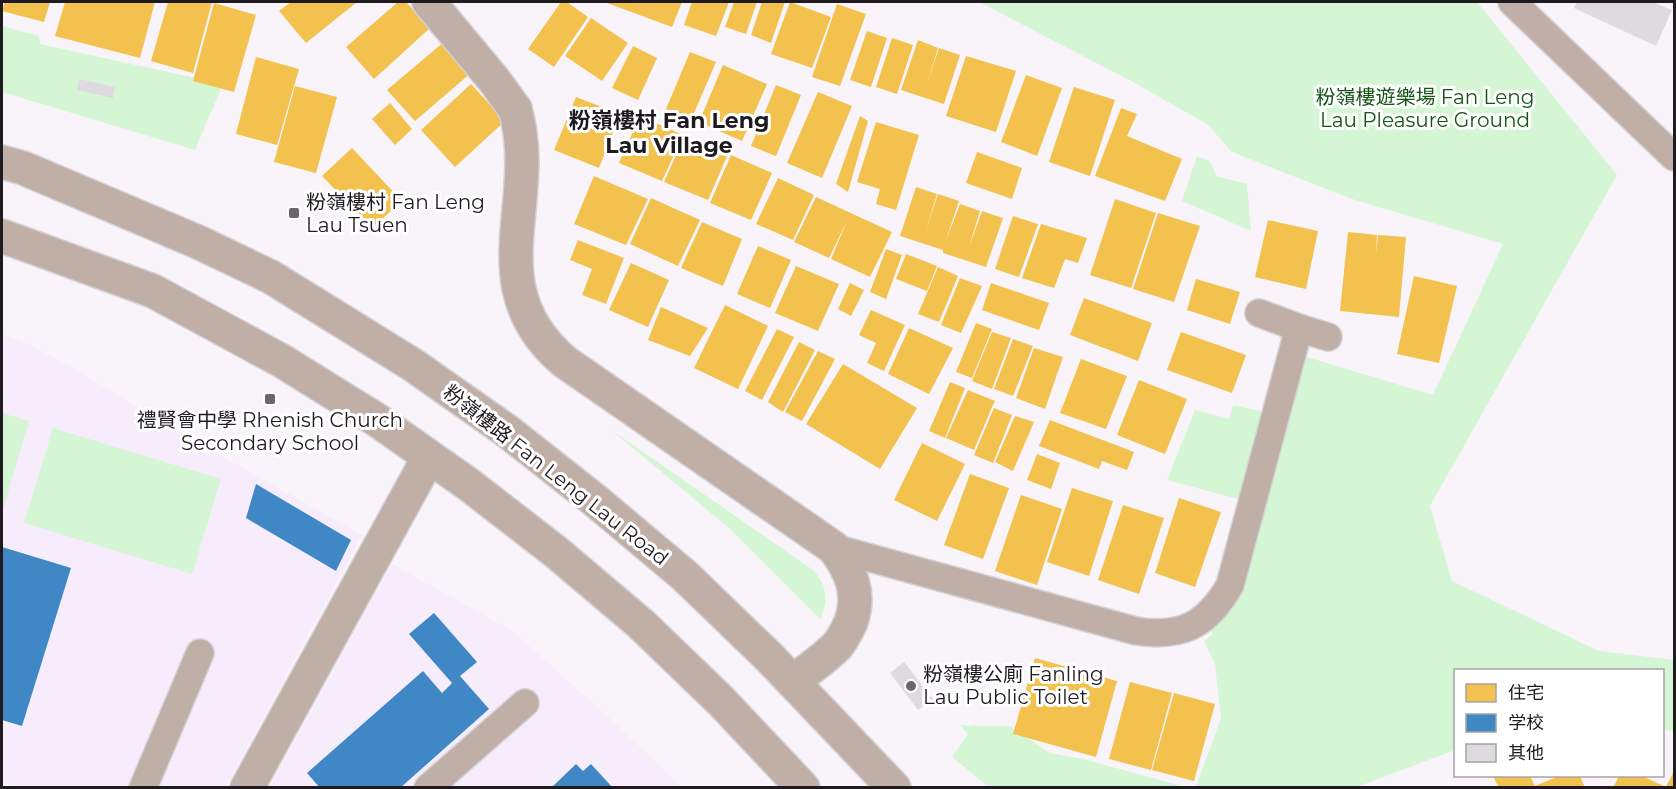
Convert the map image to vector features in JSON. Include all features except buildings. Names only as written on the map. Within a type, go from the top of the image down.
[{"type":"street","points":[[429,2],[494,80],[514,109],[519,126],[522,159],[516,275],[520,296],[537,333],[549,349],[566,362],[834,548],[845,562],[856,596],[854,614],[837,645],[793,682]]},
{"type":"street","name":"粉嶺樓路 Fan Leng Lau Road","points":[[2,162],[23,168],[198,242],[271,277],[413,365],[507,431],[685,576],[793,682],[894,788]]},
{"type":"street","points":[[2,236],[153,291],[282,361],[377,420],[468,484],[547,545],[641,624],[721,701],[803,788]]},
{"type":"street","points":[[247,788],[429,457]]},
{"type":"lane","points":[[1512,2],[1674,157]]},
{"type":"lane","points":[[1259,313],[1328,337]]},
{"type":"lane","points":[[834,548],[1136,631],[1155,634],[1174,633],[1193,625],[1221,602],[1230,585],[1299,328]]},
{"type":"lane","points":[[143,788],[200,653]]},
{"type":"lane","points":[[428,788],[525,703]]},
{"type":"shaded area","points":[[2,334],[28,344],[75,369],[172,428],[362,535],[226,787],[19,788],[2,782]]},
{"type":"shaded area","points":[[392,564],[511,630],[601,710],[682,787],[269,788]]},
{"type":"green space","name":"粉嶺樓遊樂場 Fan Leng Lau Pleasure Ground","points":[[979,2],[1477,2],[1617,175],[1430,506],[1452,581],[1599,651],[1674,660],[1674,731],[1664,730],[1664,669],[1454,669],[1454,750],[1357,787],[1196,787],[1221,718],[1215,664],[1204,641],[1212,634],[1210,619],[1287,351],[1433,395],[1503,244],[1352,199],[1232,152],[1207,124],[1133,82]]},
{"type":"green space","points":[[2,26],[39,36],[40,44],[223,84],[195,150],[2,92]]},
{"type":"green space","points":[[1197,156],[1210,161],[1216,176],[1247,184],[1251,231],[1182,201]]},
{"type":"green space","points":[[1233,405],[1264,412],[1238,499],[1167,480],[1195,410],[1229,419]]},
{"type":"green space","points":[[2,413],[29,421],[2,513]]},
{"type":"green space","points":[[53,428],[221,479],[192,574],[24,523]]},
{"type":"green space","points":[[610,429],[813,570],[821,581],[825,593],[825,606],[820,619],[729,528]]},
{"type":"green space","points":[[974,724],[976,726],[1009,726],[1050,753],[1083,759],[1186,787],[989,787],[952,757],[968,734],[960,725],[973,726]]},
{"type":"place","name":"粉嶺樓村 Fan Leng Lau Tsuen","points":[[294,213]]},
{"type":"place","name":"禮賢會中學 Rhenish Church Secondary School","points":[[270,399]]},
{"type":"place","name":"粉嶺樓公廁 Fanling Lau Public Toilet","points":[[911,686]]},
{"type":"district","name":"粉嶺樓村 Fan Leng Lau Village","points":[[669,132]]}]
